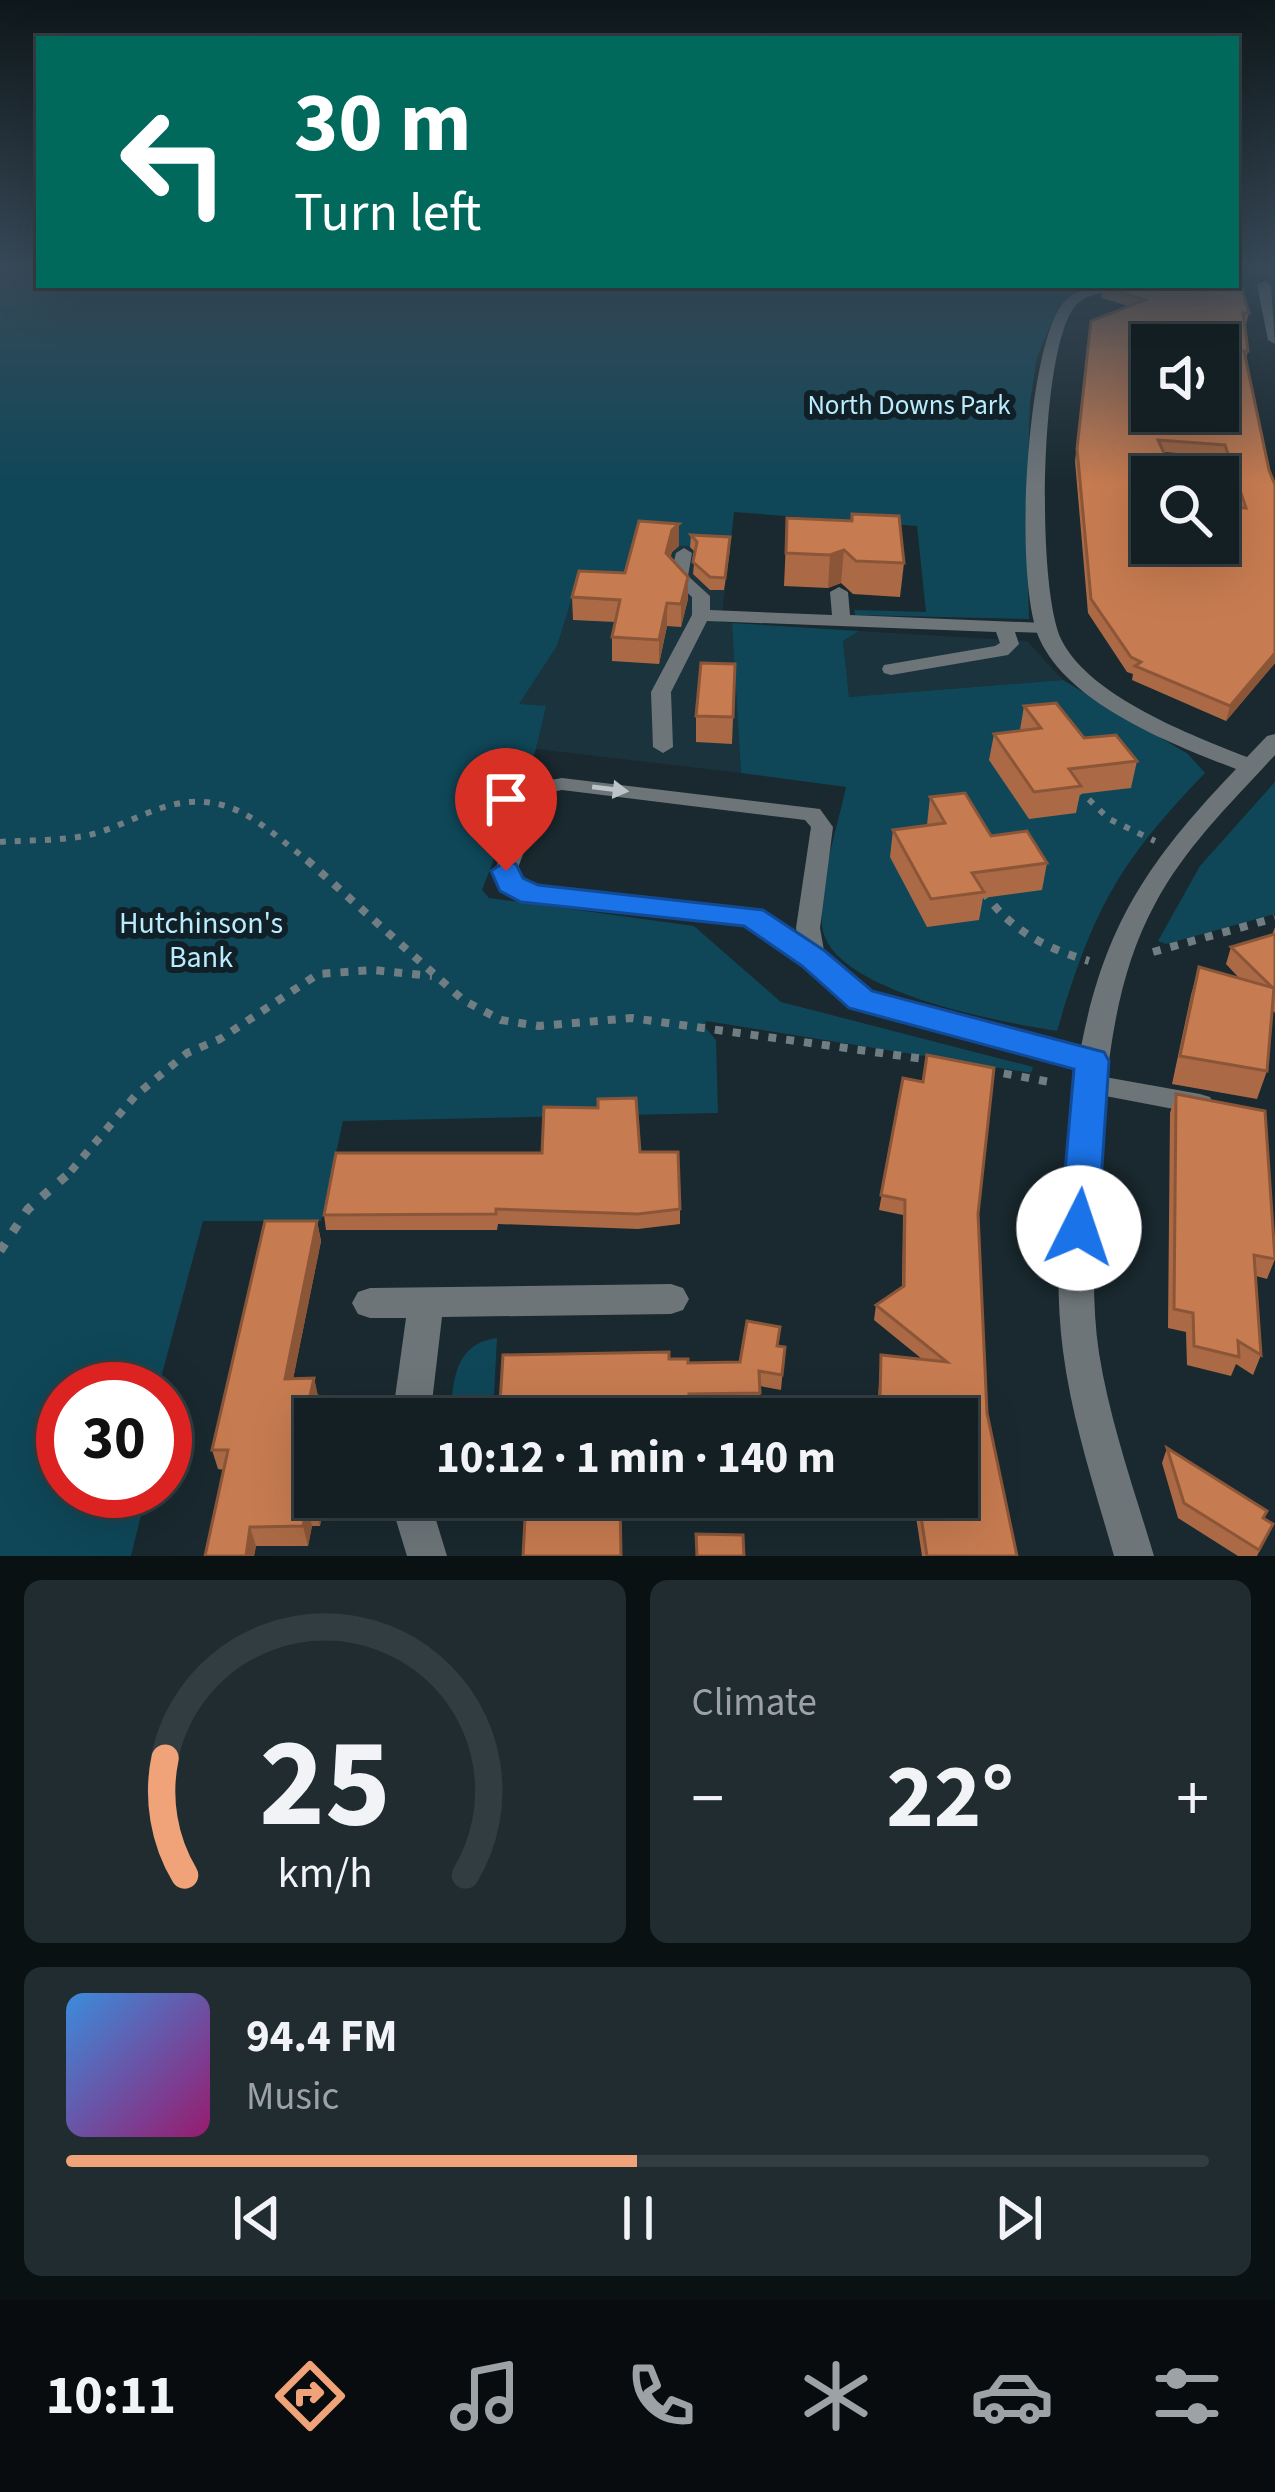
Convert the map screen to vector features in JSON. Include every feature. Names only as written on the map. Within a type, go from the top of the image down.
[{"type":"street","points":[[1054,341],[1036,508],[1045,628],[1066,662],[1102,692],[1190,741],[1252,766]]},
{"type":"street","points":[[1134,1556],[1088,1388],[1078,1326],[1077,1255],[1090,1078],[1118,962],[1142,902],[1178,850],[1275,741]]},
{"type":"street","points":[[1037,1046],[1090,1078]]},
{"type":"street","points":[[370,1303],[671,1299]]},
{"type":"street","points":[[414,1398],[426,1302]]},
{"type":"street","points":[[415,1518],[427,1556]]},
{"type":"lane","points":[[663,747],[661,692],[701,615],[701,596],[679,577],[684,554]]},
{"type":"lane","points":[[839,592],[841,620]]},
{"type":"lane","points":[[701,615],[1045,628]]},
{"type":"lane","points":[[891,669],[1006,650],[1010,644],[1003,626]]},
{"type":"lane","points":[[813,959],[808,928],[822,827],[812,814],[562,784],[546,786],[535,795],[506,871],[516,889],[532,895],[745,915],[813,959],[861,1000],[1037,1046]]},
{"type":"lane","points":[[1090,1078],[1228,1109]]},
{"type":"path","points":[[1239,475],[1252,476]]},
{"type":"path","points":[[1076,786],[1108,820],[1178,850]]},
{"type":"path","points":[[0,842],[87,836],[124,819],[180,803],[224,805],[245,814],[315,866],[463,1000],[501,1020],[539,1026],[632,1018],[947,1063]]},
{"type":"path","points":[[982,888],[999,916],[1022,934],[1057,952],[1118,962],[1275,918]]},
{"type":"path","points":[[0,1251],[28,1209],[80,1163],[135,1096],[187,1053],[220,1039],[318,974],[373,970],[437,976]]},
{"type":"path","points":[[970,1068],[1090,1078]]},
{"type":"shaded area","points":[[639,543],[730,549],[721,622],[732,623],[741,773],[536,749],[545,707],[518,705],[557,646],[575,588]]},
{"type":"shaded area","points":[[859,631],[1027,641],[1063,680],[849,697],[843,641]]},
{"type":"green space","points":[[0,341],[1044,341],[1030,402],[1029,619],[855,615],[854,610],[926,612],[917,526],[734,512],[730,549],[639,543],[626,591],[575,588],[557,646],[519,704],[546,706],[536,749],[482,890],[489,898],[694,926],[781,1002],[1033,1067],[1031,1073],[706,1021],[705,1027],[716,1040],[718,1113],[343,1121],[321,1221],[203,1221],[165,1362],[36,1362],[36,1518],[140,1518],[131,1556],[0,1556]]},
{"type":"green space","points":[[732,623],[859,631],[843,641],[849,697],[1063,680],[1188,754],[1205,773],[1150,835],[1112,891],[1083,953],[1057,1031],[920,999],[853,968],[831,948],[822,925],[823,891],[846,787],[741,773]]},
{"type":"green space","points":[[1275,782],[1275,914],[1166,944],[1158,941],[1200,866]]},
{"type":"green space","points":[[497,1338],[494,1395],[452,1396],[463,1357],[476,1345]]},
{"type":"building","points":[[1089,341],[1131,341],[1131,432],[1239,432],[1239,341],[1247,341],[1248,351],[1244,351],[1275,485],[1275,653],[1230,706],[1135,666],[1141,662],[1131,657],[1091,599],[1077,449]]},
{"type":"building","points":[[852,514],[899,516],[904,563],[856,561],[844,550],[830,555],[786,553],[787,518],[852,521]]},
{"type":"building","points":[[639,521],[679,524],[672,530],[666,553],[688,577],[681,604],[667,603],[659,640],[612,637],[620,600],[572,597],[579,571],[625,573]]},
{"type":"building","points":[[691,535],[730,537],[725,578],[710,577],[693,562],[697,542]]},
{"type":"building","points":[[701,663],[735,664],[733,717],[696,716]]},
{"type":"building","points":[[1056,703],[1084,738],[1116,735],[1137,761],[1069,769],[1081,786],[1034,792],[994,734],[1041,728],[1024,706]]},
{"type":"building","points":[[965,793],[991,836],[1027,831],[1047,863],[972,873],[984,892],[931,899],[893,830],[945,823],[930,797]]},
{"type":"building","points":[[1275,934],[1275,990],[1231,947]]},
{"type":"building","points":[[1199,967],[1274,988],[1267,1071],[1180,1056]]},
{"type":"building","points":[[927,1055],[994,1068],[978,1214],[987,1413],[1017,1556],[927,1556],[921,1518],[978,1518],[978,1398],[880,1398],[881,1355],[947,1362],[876,1305],[904,1286],[905,1200],[881,1195],[903,1078],[923,1082]]},
{"type":"building","points":[[1176,1094],[1265,1111],[1275,1259],[1254,1255],[1261,1355],[1238,1341],[1239,1357],[1194,1346],[1193,1313],[1174,1309]]},
{"type":"building","points":[[636,1098],[640,1152],[678,1152],[680,1209],[638,1214],[496,1209],[496,1214],[324,1215],[336,1153],[542,1153],[544,1107],[598,1108],[598,1099]]},
{"type":"building","points":[[265,1221],[317,1221],[285,1379],[314,1378],[310,1396],[317,1396],[294,1398],[294,1518],[305,1518],[303,1526],[250,1527],[246,1556],[205,1556],[228,1450],[212,1450]]},
{"type":"building","points":[[747,1321],[780,1327],[777,1346],[785,1347],[782,1375],[759,1371],[760,1393],[689,1394],[689,1398],[500,1398],[503,1355],[669,1352],[669,1359],[688,1359],[688,1363],[740,1362]]},
{"type":"building","points":[[1167,1448],[1267,1511],[1263,1518],[1273,1524],[1259,1550],[1184,1503]]},
{"type":"building","points":[[525,1518],[620,1518],[621,1556],[523,1556]]},
{"type":"building","points":[[696,1534],[743,1535],[744,1556],[697,1556]]},
{"type":"route","points":[[506,871],[510,884],[532,895],[752,917],[861,1000],[1092,1061],[1079,1228]]},
{"type":"park label","name":"North Downs Park","points":[[909,405]]},
{"type":"park label","name":"Hutchinson's Bank","points":[[201,940]]}]
